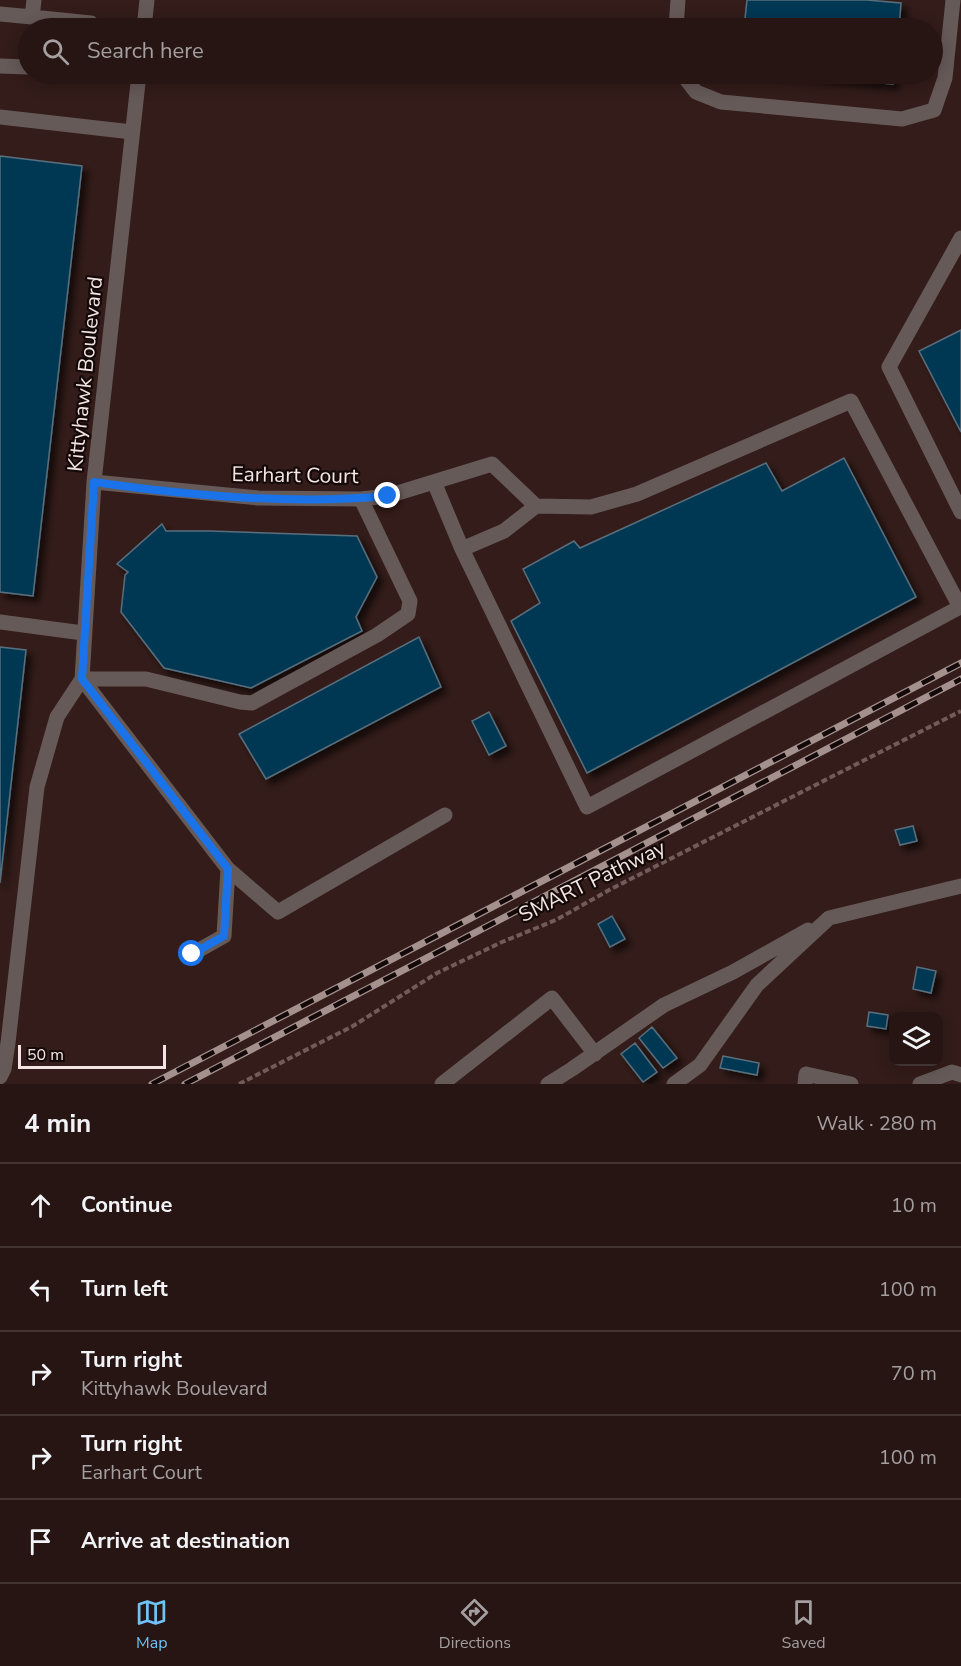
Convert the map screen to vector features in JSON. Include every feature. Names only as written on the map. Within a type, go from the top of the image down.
[{"type":"street","points":[[32,16],[34,0]]},
{"type":"street","points":[[145,18],[147,0]]},
{"type":"street","points":[[677,18],[678,0]]},
{"type":"street","points":[[943,84],[953,0]]},
{"type":"street","points":[[0,14],[49,18]]},
{"type":"street","points":[[0,66],[18,67]]},
{"type":"street","name":"Kittyhawk Boulevard","points":[[82,679],[94,482],[132,132],[134,84]]},
{"type":"street","points":[[690,84],[696,92],[721,102],[902,119],[934,110],[943,84]]},
{"type":"street","points":[[0,117],[132,132]]},
{"type":"street","points":[[961,238],[889,367],[961,512]]},
{"type":"street","points":[[434,482],[462,549],[586,807],[960,607],[851,401],[638,494],[591,507],[536,506],[504,531],[462,549]]},
{"type":"street","name":"Earhart Court","points":[[94,482],[258,498],[361,499],[388,496],[492,465],[536,506]]},
{"type":"street","points":[[82,679],[146,679],[252,703],[385,630],[408,614],[410,601],[361,499]]},
{"type":"street","points":[[0,622],[83,633]]},
{"type":"street","points":[[82,679],[228,869],[278,912],[445,815]]},
{"type":"street","points":[[0,1077],[4,1069],[8,1043],[37,787],[57,717],[82,679]]},
{"type":"street","points":[[192,954],[224,936],[228,869]]},
{"type":"street","points":[[548,1084],[664,1005],[733,972],[829,918],[961,886]]},
{"type":"street","points":[[674,1084],[700,1065],[757,985],[829,918]]},
{"type":"street","points":[[442,1084],[552,998],[595,1053]]},
{"type":"street","points":[[920,1084],[952,1072],[961,1075]]},
{"type":"street","points":[[805,1084],[806,1074],[851,1084]]},
{"type":"path","name":"SMART Pathway","points":[[239,1084],[353,1026],[438,973],[502,942],[556,920],[612,889],[961,711]]},
{"type":"building","points":[[747,0],[867,0],[901,3],[900,18],[745,18]]},
{"type":"building","points":[[0,156],[82,166],[33,596],[0,592]]},
{"type":"building","points":[[961,330],[961,432],[919,351]]},
{"type":"building","points":[[844,458],[916,597],[587,773],[511,621],[540,603],[523,569],[574,541],[580,548],[766,463],[782,491]]},
{"type":"building","points":[[162,524],[166,531],[357,536],[377,577],[356,617],[362,631],[251,688],[164,668],[121,612],[125,575],[128,572],[117,564]]},
{"type":"building","points":[[419,637],[441,687],[266,779],[239,734]]},
{"type":"building","points":[[0,647],[26,650],[0,883]]},
{"type":"building","points":[[489,712],[506,746],[489,755],[472,721]]},
{"type":"building","points":[[913,826],[917,841],[900,845],[895,830]]},
{"type":"building","points":[[612,916],[625,939],[610,947],[598,924]]},
{"type":"building","points":[[917,967],[936,971],[931,993],[913,989]]},
{"type":"building","points":[[869,1012],[888,1015],[886,1029],[867,1026]]},
{"type":"building","points":[[652,1027],[677,1058],[663,1068],[639,1038]]},
{"type":"building","points":[[635,1043],[657,1072],[643,1082],[621,1054]]},
{"type":"building","points":[[723,1056],[759,1063],[757,1075],[720,1068]]},
{"type":"railway","points":[[152,1084],[961,663]]},
{"type":"railway","points":[[185,1084],[961,679]]},
{"type":"route","points":[[192,954],[224,936],[228,869],[82,679],[94,482],[258,498],[361,499],[388,496]]}]
